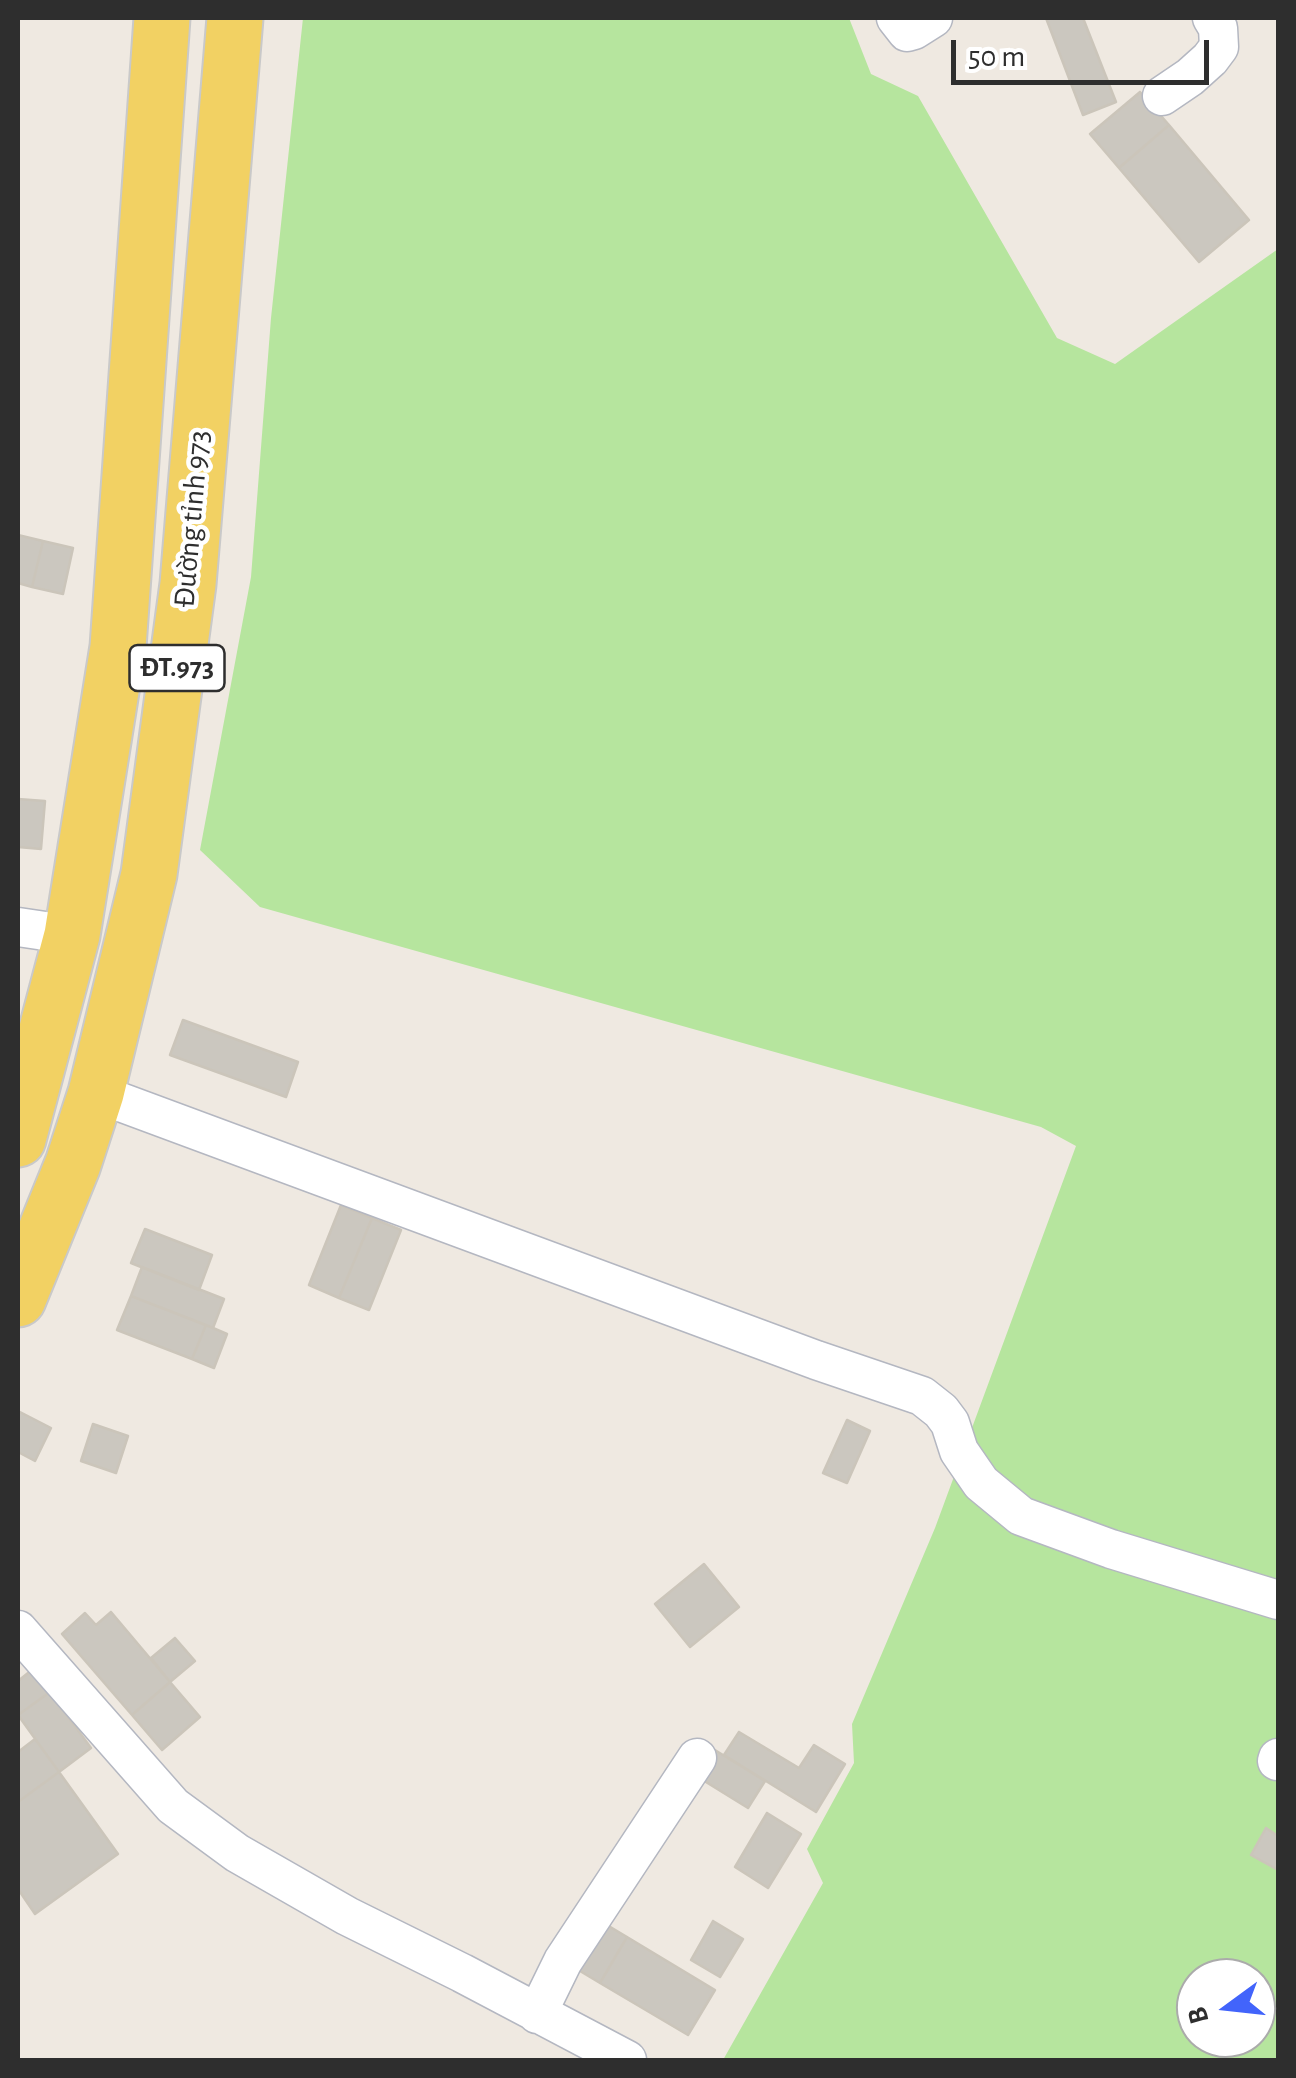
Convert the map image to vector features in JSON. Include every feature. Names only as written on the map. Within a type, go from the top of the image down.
[{"type":"main road","name":"ĐT.973","points":[[18,1139],[72,935],[118,647],[162,18]]},
{"type":"main road","name":"Đường tỉnh 973","points":[[18,1298],[73,1164],[96,1093],[150,874],[188,584],[234,18]]},
{"type":"street","points":[[896,18],[907,32],[933,18]]},
{"type":"street","points":[[1162,96],[1190,77],[1219,47],[1218,28],[1212,18]]},
{"type":"street","points":[[18,927],[72,935]]},
{"type":"street","points":[[96,1093],[922,1396],[950,1422],[960,1452],[981,1483],[1021,1516],[1112,1549],[1278,1600]]},
{"type":"street","points":[[18,1630],[172,1806],[253,1862],[348,1916],[627,2060]]},
{"type":"street","points":[[538,2014],[563,1961],[696,1758]]},
{"type":"green space","points":[[303,18],[849,18],[871,74],[918,96],[1057,338],[1115,364],[1278,249],[1278,2060],[723,2060],[823,1883],[807,1849],[854,1763],[852,1724],[935,1528],[1076,1146],[1041,1127],[260,907],[200,850],[251,577],[271,318]]},
{"type":"building","points":[[1046,18],[1083,18],[1116,102],[1083,115]]},
{"type":"building","points":[[1140,92],[1169,125],[1119,168],[1090,134]]},
{"type":"building","points":[[1169,125],[1249,220],[1199,262],[1119,168]]},
{"type":"building","points":[[18,535],[43,541],[32,587],[18,583]]},
{"type":"building","points":[[43,541],[73,548],[63,594],[32,587]]},
{"type":"building","points":[[18,799],[45,801],[41,849],[18,847]]},
{"type":"building","points":[[183,1020],[298,1062],[286,1097],[170,1055]]},
{"type":"building","points":[[341,1205],[372,1218],[339,1298],[309,1285]]},
{"type":"building","points":[[372,1218],[401,1230],[369,1310],[339,1298]]},
{"type":"building","points":[[145,1229],[212,1255],[199,1290],[131,1263]]},
{"type":"building","points":[[142,1267],[224,1299],[213,1328],[131,1296]]},
{"type":"building","points":[[131,1296],[206,1325],[192,1359],[117,1330]]},
{"type":"building","points":[[206,1325],[227,1334],[214,1368],[192,1359]]},
{"type":"building","points":[[18,1411],[51,1428],[35,1461],[18,1452]]},
{"type":"building","points":[[847,1420],[870,1431],[847,1483],[823,1473]]},
{"type":"building","points":[[93,1424],[128,1436],[116,1473],[81,1461]]},
{"type":"building","points":[[704,1564],[739,1607],[690,1647],[655,1604]]},
{"type":"building","points":[[111,1612],[170,1682],[132,1715],[62,1634],[85,1613],[96,1625]]},
{"type":"building","points":[[175,1638],[195,1661],[170,1682],[151,1658]]},
{"type":"building","points":[[33,1669],[50,1692],[18,1715],[18,1681]]},
{"type":"building","points":[[170,1682],[200,1717],[162,1750],[132,1715]]},
{"type":"building","points":[[50,1692],[91,1748],[59,1772],[18,1715]]},
{"type":"building","points":[[739,1732],[799,1768],[814,1745],[845,1764],[816,1812],[724,1755]]},
{"type":"building","points":[[35,1739],[59,1772],[18,1802],[18,1752]]},
{"type":"building","points":[[710,1747],[765,1781],[748,1808],[693,1774]]},
{"type":"building","points":[[59,1772],[118,1854],[35,1914],[18,1889],[18,1802]]},
{"type":"building","points":[[767,1813],[801,1834],[768,1888],[735,1867]]},
{"type":"building","points":[[1266,1828],[1278,1836],[1278,1870],[1251,1855]]},
{"type":"building","points":[[597,1919],[627,1937],[600,1983],[570,1965]]},
{"type":"building","points":[[713,1921],[743,1939],[720,1977],[691,1960]]},
{"type":"building","points":[[627,1937],[715,1990],[688,2035],[600,1983]]}]
